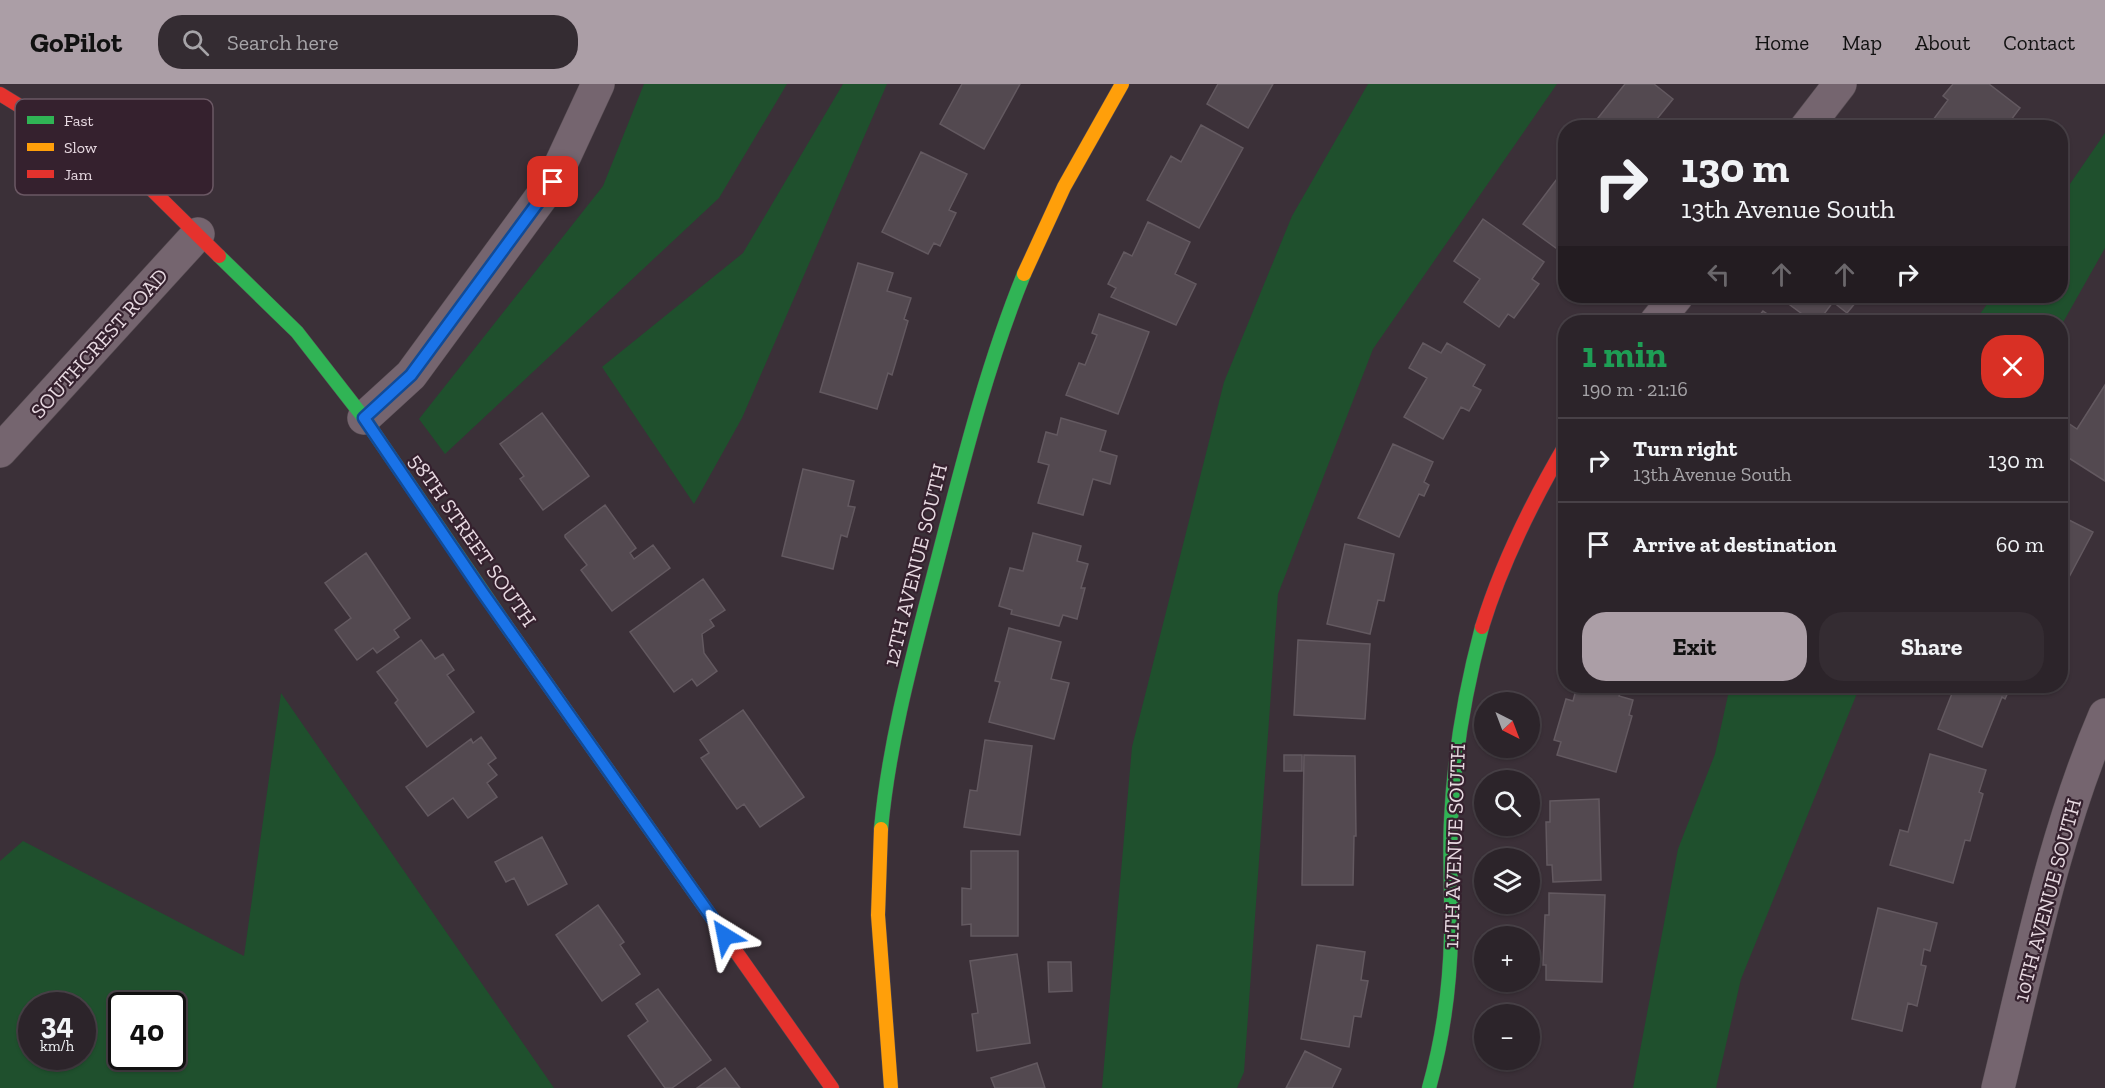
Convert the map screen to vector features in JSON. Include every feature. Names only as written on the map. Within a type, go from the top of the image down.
[{"type":"street","points":[[364,418],[411,375],[553,182],[597,84]]},
{"type":"street","name":"12TH AVENUE SOUTH","points":[[891,1088],[878,907],[883,810],[898,716],[972,423],[1007,318],[1060,194],[1122,84]]},
{"type":"street","points":[[1812,120],[1840,84]]},
{"type":"street","name":"58TH STREET SOUTH","points":[[0,94],[15,103]]},
{"type":"street","name":"58TH STREET SOUTH","points":[[157,195],[297,332],[364,418],[490,603],[832,1088]]},
{"type":"street","name":"SOUTHCREST ROAD","points":[[0,451],[198,234]]},
{"type":"street","points":[[1662,315],[1671,303]]},
{"type":"street","name":"11TH AVENUE SOUTH","points":[[1430,1088],[1448,989],[1451,948],[1451,822],[1454,771],[1469,669],[1483,618],[1501,569],[1523,520],[1558,458]]},
{"type":"street","name":"10TH AVENUE SOUTH","points":[[1998,1088],[2053,862],[2072,800],[2105,715]]},
{"type":"green space","points":[[644,84],[787,84],[719,198],[445,454],[419,419],[603,186]]},
{"type":"green space","points":[[843,84],[887,84],[742,418],[694,504],[602,367],[743,253]]},
{"type":"green space","points":[[1368,84],[1557,84],[1373,349],[1278,594],[1244,1072],[1237,1088],[1102,1088],[1132,747],[1224,382],[1292,216]]},
{"type":"green space","points":[[2105,133],[2105,248],[2067,315],[1979,315],[1988,303],[2068,303],[2068,187]]},
{"type":"green space","points":[[281,693],[554,1088],[0,1088],[0,861],[23,841],[244,956]]},
{"type":"green space","points":[[1728,693],[1857,693],[1741,979],[1716,1088],[1633,1088],[1678,849],[1715,754]]},
{"type":"building","points":[[962,84],[1020,84],[984,149],[940,124]]},
{"type":"building","points":[[1218,84],[1273,84],[1248,128],[1207,104]]},
{"type":"building","points":[[1625,84],[1654,84],[1673,99],[1656,120],[1596,120]]},
{"type":"building","points":[[1953,84],[1989,84],[2020,108],[2011,120],[1933,120],[1948,100],[1943,96]]},
{"type":"building","points":[[1201,125],[1243,148],[1199,228],[1147,200],[1171,156],[1181,162]]},
{"type":"building","points":[[921,152],[967,174],[949,210],[956,213],[940,246],[934,243],[928,254],[882,232]]},
{"type":"building","points":[[1558,178],[1558,250],[1523,224]]},
{"type":"building","points":[[1483,219],[1544,262],[1532,279],[1539,284],[1514,318],[1508,314],[1499,327],[1464,302],[1480,279],[1454,261]]},
{"type":"building","points":[[1148,222],[1190,242],[1175,274],[1196,284],[1176,325],[1111,297],[1116,288],[1108,284],[1124,252],[1132,256]]},
{"type":"building","points":[[858,263],[893,273],[887,291],[911,298],[904,319],[908,321],[892,375],[888,373],[877,409],[820,392]]},
{"type":"building","points":[[1787,303],[1832,303],[1823,315],[1804,315]]},
{"type":"building","points":[[1834,303],[1855,303],[1847,313]]},
{"type":"building","points":[[1099,314],[1149,332],[1118,414],[1066,395],[1079,363],[1085,365],[1097,335],[1092,333]]},
{"type":"building","points":[[1423,343],[1441,353],[1447,343],[1485,365],[1473,386],[1481,390],[1469,411],[1461,407],[1443,439],[1404,417],[1427,378],[1409,368]]},
{"type":"building","points":[[2105,385],[2105,481],[2068,457],[2068,423],[2077,429]]},
{"type":"building","points":[[542,413],[589,476],[543,510],[520,479],[524,476],[500,444]]},
{"type":"building","points":[[1061,418],[1106,431],[1100,451],[1117,456],[1110,484],[1093,479],[1083,515],[1038,503],[1049,465],[1038,462],[1046,432],[1057,435]]},
{"type":"building","points":[[1393,444],[1433,462],[1424,482],[1429,485],[1424,496],[1419,494],[1399,537],[1358,518]]},
{"type":"building","points":[[803,469],[854,481],[848,506],[855,507],[847,537],[841,535],[833,569],[782,556]]},
{"type":"building","points":[[605,505],[636,548],[630,553],[634,559],[653,545],[670,568],[612,611],[581,570],[587,565],[565,537]]},
{"type":"building","points":[[2068,520],[2093,532],[2068,579]]},
{"type":"building","points":[[1033,533],[1081,546],[1077,561],[1088,564],[1081,588],[1085,588],[1077,619],[1063,615],[1059,626],[1011,614],[1012,610],[999,606],[1010,568],[1023,571]]},
{"type":"building","points":[[1345,544],[1394,554],[1384,601],[1378,600],[1370,634],[1327,624]]},
{"type":"building","points":[[366,553],[410,618],[394,630],[399,637],[377,653],[373,648],[357,660],[335,630],[351,618],[325,583]]},
{"type":"building","points":[[703,579],[725,610],[710,620],[714,626],[702,634],[704,653],[717,671],[697,686],[692,679],[674,692],[630,632]]},
{"type":"building","points":[[1009,628],[1061,642],[1051,679],[1069,683],[1054,739],[989,722],[1000,682],[995,681]]},
{"type":"building","points":[[421,640],[435,659],[443,654],[454,670],[447,675],[474,712],[427,747],[395,703],[398,700],[377,672]]},
{"type":"building","points":[[1298,640],[1370,644],[1365,719],[1294,715]]},
{"type":"building","points":[[1575,693],[1620,693],[1619,696],[1633,700],[1629,715],[1632,716],[1616,772],[1557,755],[1561,742],[1554,740],[1566,699],[1573,701]]},
{"type":"building","points":[[1952,693],[2008,693],[2005,699],[2002,697],[1982,747],[1938,729]]},
{"type":"building","points":[[743,710],[804,797],[760,827],[744,804],[737,809],[701,758],[709,753],[700,740]]},
{"type":"building","points":[[481,737],[496,758],[488,764],[497,775],[487,783],[497,797],[468,818],[453,798],[428,816],[406,787],[471,739],[473,743]]},
{"type":"building","points":[[985,740],[1032,746],[1020,835],[964,827],[970,790],[977,791]]},
{"type":"building","points":[[1930,754],[1986,770],[1979,792],[1983,794],[1970,841],[1965,840],[1953,883],[1890,865],[1900,830],[1908,832]]},
{"type":"building","points":[[1284,755],[1302,755],[1302,771],[1284,771]]},
{"type":"building","points":[[1304,755],[1355,756],[1356,836],[1354,836],[1353,885],[1302,885]]},
{"type":"building","points":[[1599,799],[1601,880],[1553,882],[1552,865],[1547,865],[1546,822],[1550,822],[1550,801]]},
{"type":"building","points":[[542,837],[567,884],[528,905],[514,878],[506,882],[495,862]]},
{"type":"building","points":[[971,851],[1018,851],[1018,936],[971,936],[971,924],[962,925],[962,888],[971,889]]},
{"type":"building","points":[[1549,893],[1605,895],[1602,982],[1546,980],[1546,965],[1543,965],[1545,915],[1549,915]]},
{"type":"building","points":[[598,905],[624,942],[620,945],[640,974],[602,1001],[556,935]]},
{"type":"building","points":[[1878,908],[1937,923],[1930,951],[1924,949],[1921,965],[1926,966],[1917,1006],[1908,1003],[1902,1031],[1852,1019]]},
{"type":"building","points":[[1317,945],[1365,952],[1361,980],[1368,981],[1361,1017],[1354,1016],[1349,1047],[1301,1039]]},
{"type":"building","points":[[1017,954],[1030,1043],[977,1051],[972,1014],[978,1013],[970,961]]},
{"type":"building","points":[[1048,962],[1071,962],[1072,991],[1049,992]]},
{"type":"building","points":[[658,989],[711,1060],[672,1088],[665,1088],[628,1036],[648,1021],[636,1004]]},
{"type":"building","points":[[1305,1051],[1341,1069],[1332,1088],[1286,1088]]},
{"type":"building","points":[[1037,1063],[1045,1088],[995,1088],[991,1078]]},
{"type":"building","points":[[725,1068],[740,1088],[697,1088]]},
{"type":"traffic: fast","points":[[219,256],[297,332],[364,418],[505,624]]},
{"type":"traffic: fast","points":[[881,829],[896,731],[918,634],[975,420],[997,347],[1024,274]]},
{"type":"traffic: fast","points":[[1429,1088],[1442,1031],[1449,974],[1452,795],[1470,675],[1482,627]]},
{"type":"traffic: slow","points":[[1024,274],[1064,187],[1122,84]]},
{"type":"traffic: slow","points":[[505,624],[701,902]]},
{"type":"traffic: slow","points":[[881,829],[878,915],[891,1088]]},
{"type":"traffic: jam","points":[[0,94],[15,103]]},
{"type":"traffic: jam","points":[[157,195],[219,256]]},
{"type":"traffic: jam","points":[[1482,627],[1519,533],[1558,458]]},
{"type":"traffic: jam","points":[[701,902],[832,1088]]},
{"type":"route","points":[[553,182],[411,375],[364,418],[483,593],[725,936]]}]
